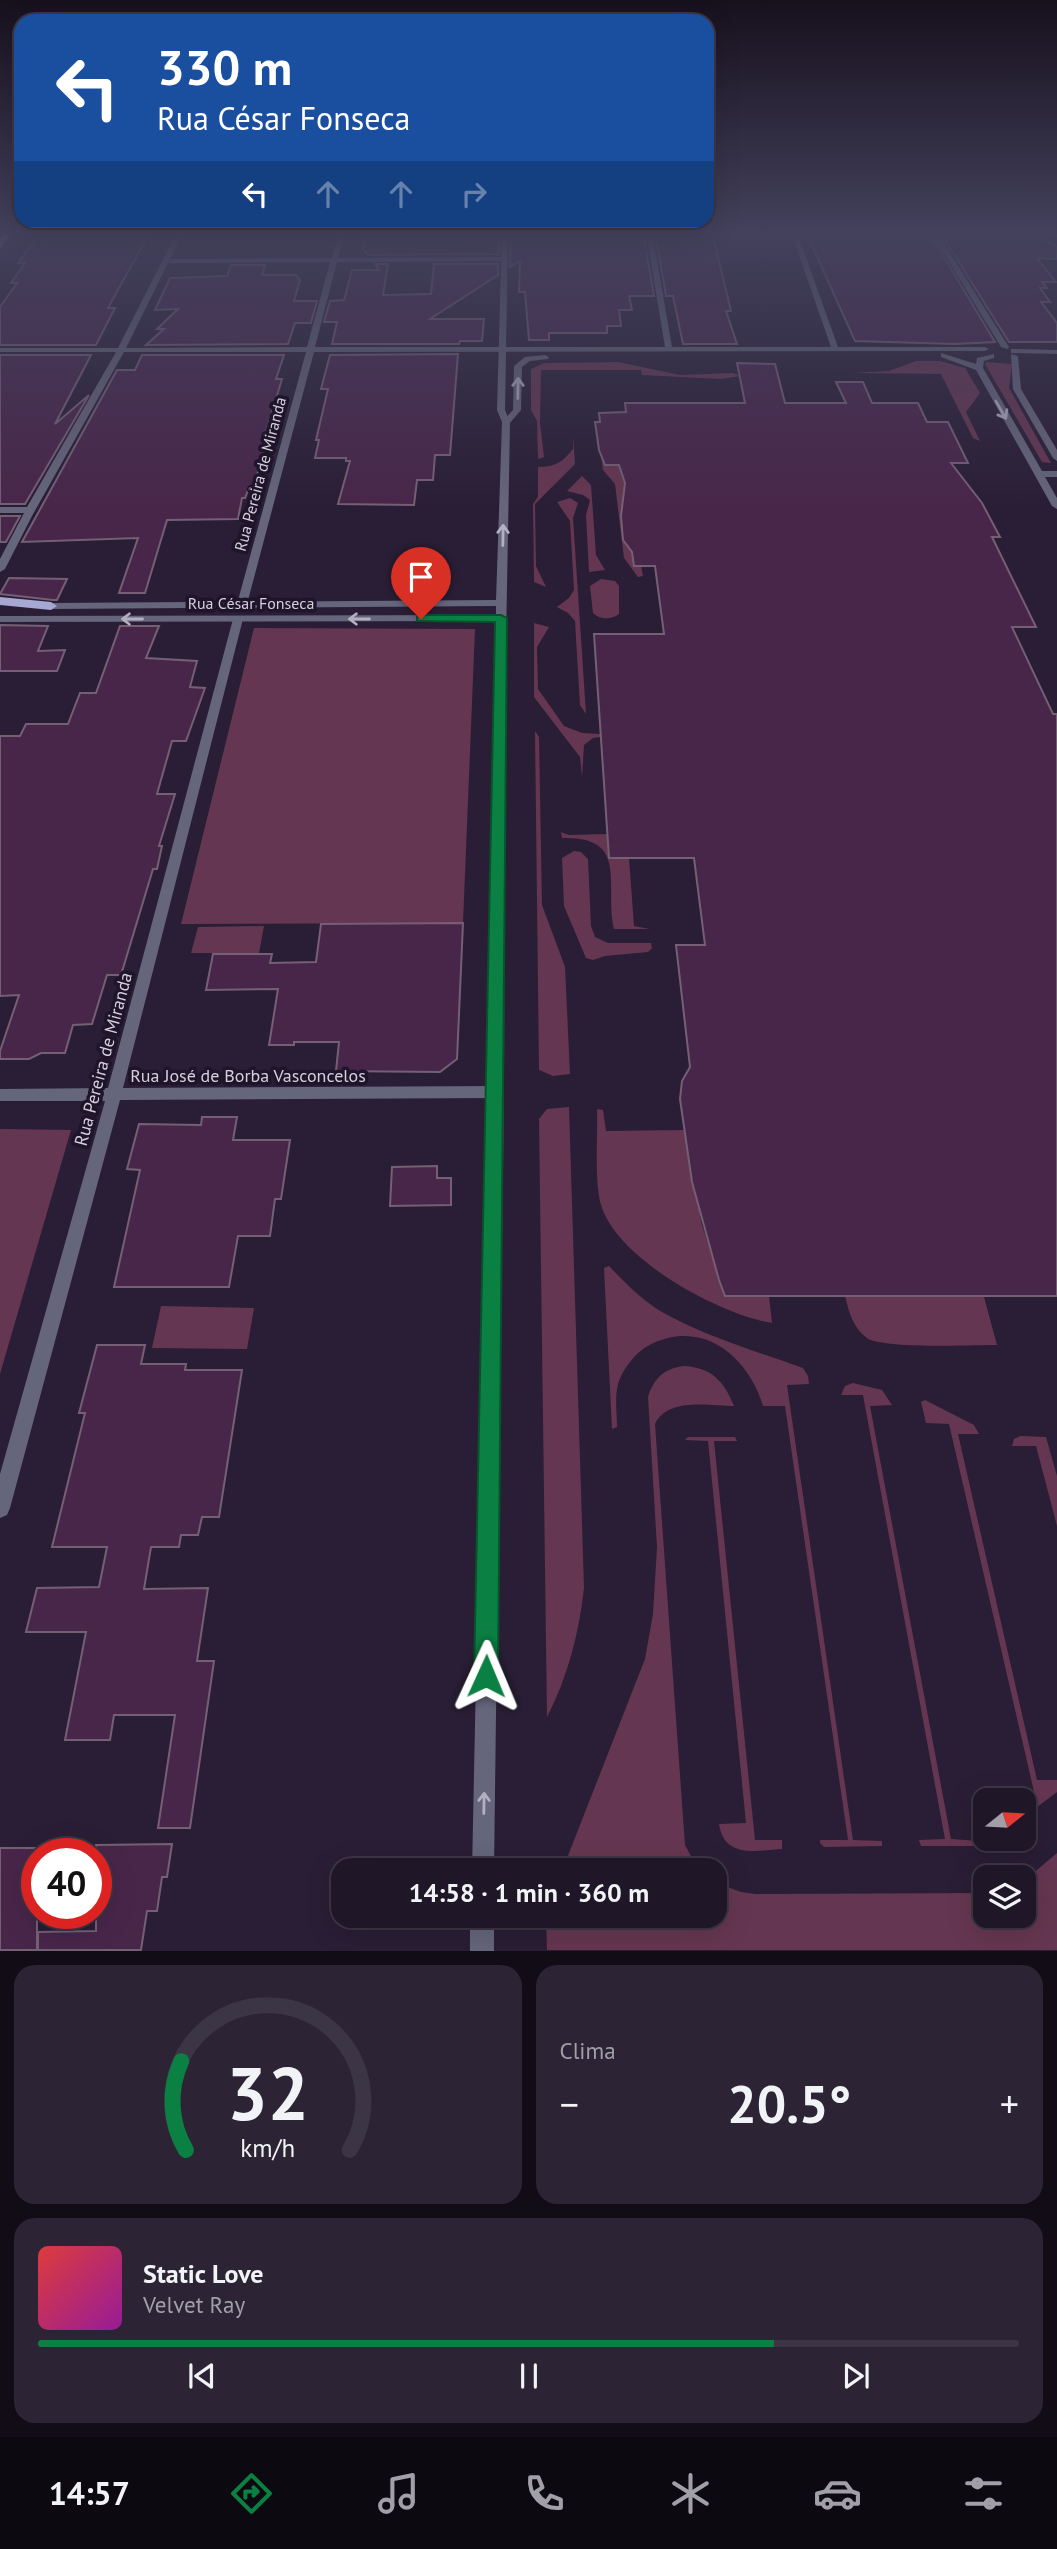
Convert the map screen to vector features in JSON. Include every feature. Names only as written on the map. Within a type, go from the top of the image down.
[{"type":"main road","points":[[0,601],[51,606]]},
{"type":"main road","points":[[0,609],[51,606]]},
{"type":"street","points":[[0,569],[135,323]]},
{"type":"street","name":"Rua Pereira de Miranda","points":[[0,1508],[114,1094],[319,323]]},
{"type":"street","points":[[483,1858],[506,422],[500,410],[503,323]]},
{"type":"street","points":[[664,323],[669,350]]},
{"type":"street","points":[[826,323],[835,348]]},
{"type":"street","points":[[993,323],[1012,352],[1017,389],[1057,458]]},
{"type":"street","points":[[993,355],[995,346],[1012,352]]},
{"type":"street","points":[[0,350],[835,348],[993,355]]},
{"type":"street","points":[[506,422],[517,410],[518,366],[533,358],[993,355],[1012,352],[1057,352]]},
{"type":"street","points":[[944,355],[979,368]]},
{"type":"street","points":[[993,355],[980,360],[979,368],[1057,506]]},
{"type":"street","points":[[1038,474],[1057,474]]},
{"type":"street","points":[[0,510],[30,510]]},
{"type":"street","name":"Rua César Fonseca","points":[[51,606],[240,612]]},
{"type":"street","name":"Rua César Fonseca","points":[[0,619],[240,612],[502,611]]},
{"type":"street","name":"Rua José de Borba Vasconcelos","points":[[0,1095],[450,1094],[496,1091]]},
{"type":"street","points":[[482,1928],[482,1951]]},
{"type":"shaded area","points":[[916,361],[940,361],[965,368],[980,393],[966,412],[980,441],[973,438],[941,374],[852,373],[889,371]]},
{"type":"shaded area","points":[[618,362],[680,375],[733,373],[741,376],[721,379],[642,375],[641,370],[541,370],[540,423],[544,457],[538,459],[537,421],[531,410],[531,369],[544,363]]},
{"type":"shaded area","points":[[985,364],[1012,364],[1009,388],[1051,463],[1042,462]]},
{"type":"shaded area","points":[[573,436],[575,464],[535,504],[536,566],[546,587],[534,582],[533,504],[538,497],[538,467],[554,465],[566,457],[573,449]]},
{"type":"shaded area","points":[[601,455],[604,465],[619,464],[626,481],[622,503],[623,540],[632,552],[634,566],[641,566],[643,576],[638,577],[624,558],[615,484],[603,470]]},
{"type":"shaded area","points":[[582,476],[591,485],[596,555],[605,570],[589,572],[586,515],[590,500],[583,495],[567,491]]},
{"type":"shaded area","points":[[570,498],[578,503],[573,518],[586,714],[580,705],[575,621],[557,607],[569,598],[574,590],[570,521],[557,502]]},
{"type":"shaded area","points":[[601,579],[615,581],[619,586],[619,614],[613,617],[602,618],[593,613],[590,586]]},
{"type":"shaded area","points":[[534,623],[549,627],[537,647],[538,689],[564,726],[582,733],[601,734],[601,737],[593,738],[584,745],[582,777],[580,757],[534,697]]},
{"type":"shaded area","points":[[254,628],[475,629],[463,923],[181,924]]},
{"type":"shaded area","points":[[535,731],[539,737],[542,905],[565,967],[570,1074],[553,1076],[539,1070]]},
{"type":"shaded area","points":[[561,832],[569,835],[608,834],[609,858],[629,858],[634,926],[650,929],[614,929],[610,866],[606,854],[597,845],[583,839],[562,838]]},
{"type":"shaded area","points":[[574,851],[581,852],[588,859],[591,926],[595,937],[608,943],[651,943],[652,948],[648,952],[605,956],[593,960],[586,958],[564,906],[562,858]]},
{"type":"shaded area","points":[[264,926],[259,953],[191,953],[198,927]]},
{"type":"shaded area","points":[[569,1107],[584,1588],[572,1654],[547,1717],[539,1119],[547,1109]]},
{"type":"shaded area","points":[[597,1109],[603,1110],[606,1131],[684,1130],[702,1225],[725,1296],[769,1296],[772,1323],[750,1318],[699,1296],[648,1264],[627,1245],[611,1225],[601,1205],[597,1171]]},
{"type":"shaded area","points":[[0,1129],[71,1130],[0,1374]]},
{"type":"shaded area","points":[[609,1266],[634,1291],[662,1312],[714,1336],[803,1368],[808,1376],[809,1384],[787,1385],[853,1840],[882,1841],[882,1846],[824,1847],[820,1843],[820,1840],[848,1840],[785,1406],[763,1406],[750,1377],[729,1352],[716,1344],[685,1336],[668,1338],[642,1350],[624,1371],[616,1394],[617,1427],[612,1429],[604,1268]]},
{"type":"shaded area","points":[[845,1296],[984,1297],[997,1345],[908,1345],[876,1341],[867,1338],[855,1325]]},
{"type":"shaded area","points":[[161,1306],[254,1308],[247,1349],[152,1348]]},
{"type":"shaded area","points":[[693,1367],[709,1373],[726,1389],[734,1406],[679,1406],[661,1415],[655,1424],[685,1845],[692,1858],[567,1858],[645,1659],[653,1614],[657,1547],[648,1397],[653,1385],[670,1369]]},
{"type":"shaded area","points":[[853,1383],[882,1390],[892,1405],[870,1406],[951,1839],[973,1841],[973,1846],[921,1846],[919,1840],[945,1839],[863,1395],[841,1395],[845,1386]]},
{"type":"shaded area","points":[[925,1400],[974,1425],[979,1434],[958,1434],[1037,1780],[1057,1780],[1057,1792],[1036,1808],[1036,1788],[1033,1788],[949,1424],[926,1423],[921,1402]]},
{"type":"shaded area","points":[[1020,1436],[1046,1437],[1057,1476],[1057,1526],[1036,1446],[1012,1446],[1014,1439]]},
{"type":"shaded area","points":[[688,1437],[735,1437],[737,1441],[714,1441],[755,1840],[782,1840],[782,1849],[752,1851],[734,1847],[727,1843],[719,1824],[746,1823],[708,1441],[685,1440]]},
{"type":"shaded area","points":[[1057,1853],[1057,1950],[547,1950],[546,1928],[727,1928],[727,1887],[755,1894],[973,1893],[973,1928],[1036,1928],[1036,1871]]},
{"type":"building","points":[[0,323],[107,323],[96,345],[0,345]]},
{"type":"building","points":[[163,323],[295,323],[288,344],[146,345],[164,329],[157,329]]},
{"type":"building","points":[[337,323],[484,323],[482,341],[460,341],[459,344],[332,344]]},
{"type":"building","points":[[528,323],[621,323],[621,326],[607,326],[607,333],[549,333],[549,340],[529,340]]},
{"type":"building","points":[[679,323],[730,323],[737,344],[683,344]]},
{"type":"building","points":[[847,323],[984,323],[995,342],[955,344],[855,341]]},
{"type":"building","points":[[997,323],[1057,323],[1057,342],[1009,342]]},
{"type":"building","points":[[458,354],[450,455],[435,455],[433,480],[417,480],[414,505],[338,504],[350,461],[346,461],[346,458],[315,458],[319,440],[316,440],[328,389],[321,389],[330,355]]},
{"type":"building","points":[[0,355],[91,355],[55,424],[89,395],[25,504],[0,504]]},
{"type":"building","points":[[142,355],[284,355],[276,379],[282,379],[266,432],[270,432],[253,488],[249,488],[245,498],[242,498],[238,519],[167,520],[145,593],[119,593],[138,538],[22,542],[117,370],[135,370]]},
{"type":"building","points":[[737,363],[775,364],[785,403],[846,403],[836,382],[863,382],[872,403],[918,403],[927,422],[948,422],[968,463],[951,463],[982,503],[1000,537],[992,537],[1036,627],[1012,627],[1053,714],[1057,714],[1057,1296],[725,1296],[719,1280],[692,1182],[680,1099],[682,1081],[690,1067],[676,945],[705,945],[694,858],[609,858],[594,634],[664,634],[655,566],[634,566],[632,552],[623,540],[621,516],[625,483],[619,465],[605,465],[599,450],[595,422],[600,422],[599,413],[626,412],[625,403],[745,403]]},
{"type":"building","points":[[0,516],[20,516],[6,542],[0,542]]},
{"type":"building","points":[[9,578],[67,579],[57,600],[53,600],[0,594]]},
{"type":"building","points":[[0,625],[48,626],[38,651],[65,650],[57,671],[0,671]]},
{"type":"building","points":[[120,626],[159,626],[146,658],[197,661],[190,687],[205,688],[186,741],[172,741],[157,794],[175,794],[159,846],[162,846],[157,869],[153,869],[121,975],[107,975],[92,1024],[73,1025],[65,1053],[41,1053],[29,1059],[0,1059],[0,1051],[19,995],[0,996],[0,736],[20,736],[26,724],[68,724],[80,693],[96,693]]},
{"type":"building","points":[[463,923],[457,1059],[440,1072],[336,1071],[339,1042],[269,1045],[278,989],[206,990],[213,954],[272,954],[270,963],[316,962],[321,924]]},
{"type":"building","points":[[202,1117],[237,1117],[233,1140],[290,1140],[281,1199],[275,1199],[270,1236],[238,1236],[229,1287],[114,1287],[140,1170],[127,1169],[139,1124],[201,1125]]},
{"type":"building","points":[[437,1166],[437,1178],[451,1178],[451,1205],[390,1206],[392,1167]]},
{"type":"building","points":[[97,1345],[145,1345],[141,1364],[186,1364],[185,1370],[242,1370],[219,1517],[202,1517],[198,1535],[181,1535],[179,1547],[151,1547],[144,1589],[208,1588],[197,1661],[214,1661],[190,1828],[158,1828],[175,1715],[114,1715],[110,1740],[65,1740],[86,1632],[26,1632],[37,1588],[99,1587],[107,1547],[52,1547],[85,1413],[79,1413]]},
{"type":"building","points":[[172,1844],[167,1877],[162,1877],[157,1911],[147,1911],[141,1950],[38,1950],[38,1932],[112,1929],[112,1845]]},
{"type":"building","points":[[0,1848],[21,1848],[21,1929],[37,1929],[37,1950],[0,1950]]},
{"type":"route","points":[[421,619],[501,618],[496,1119],[486,1676]]}]
